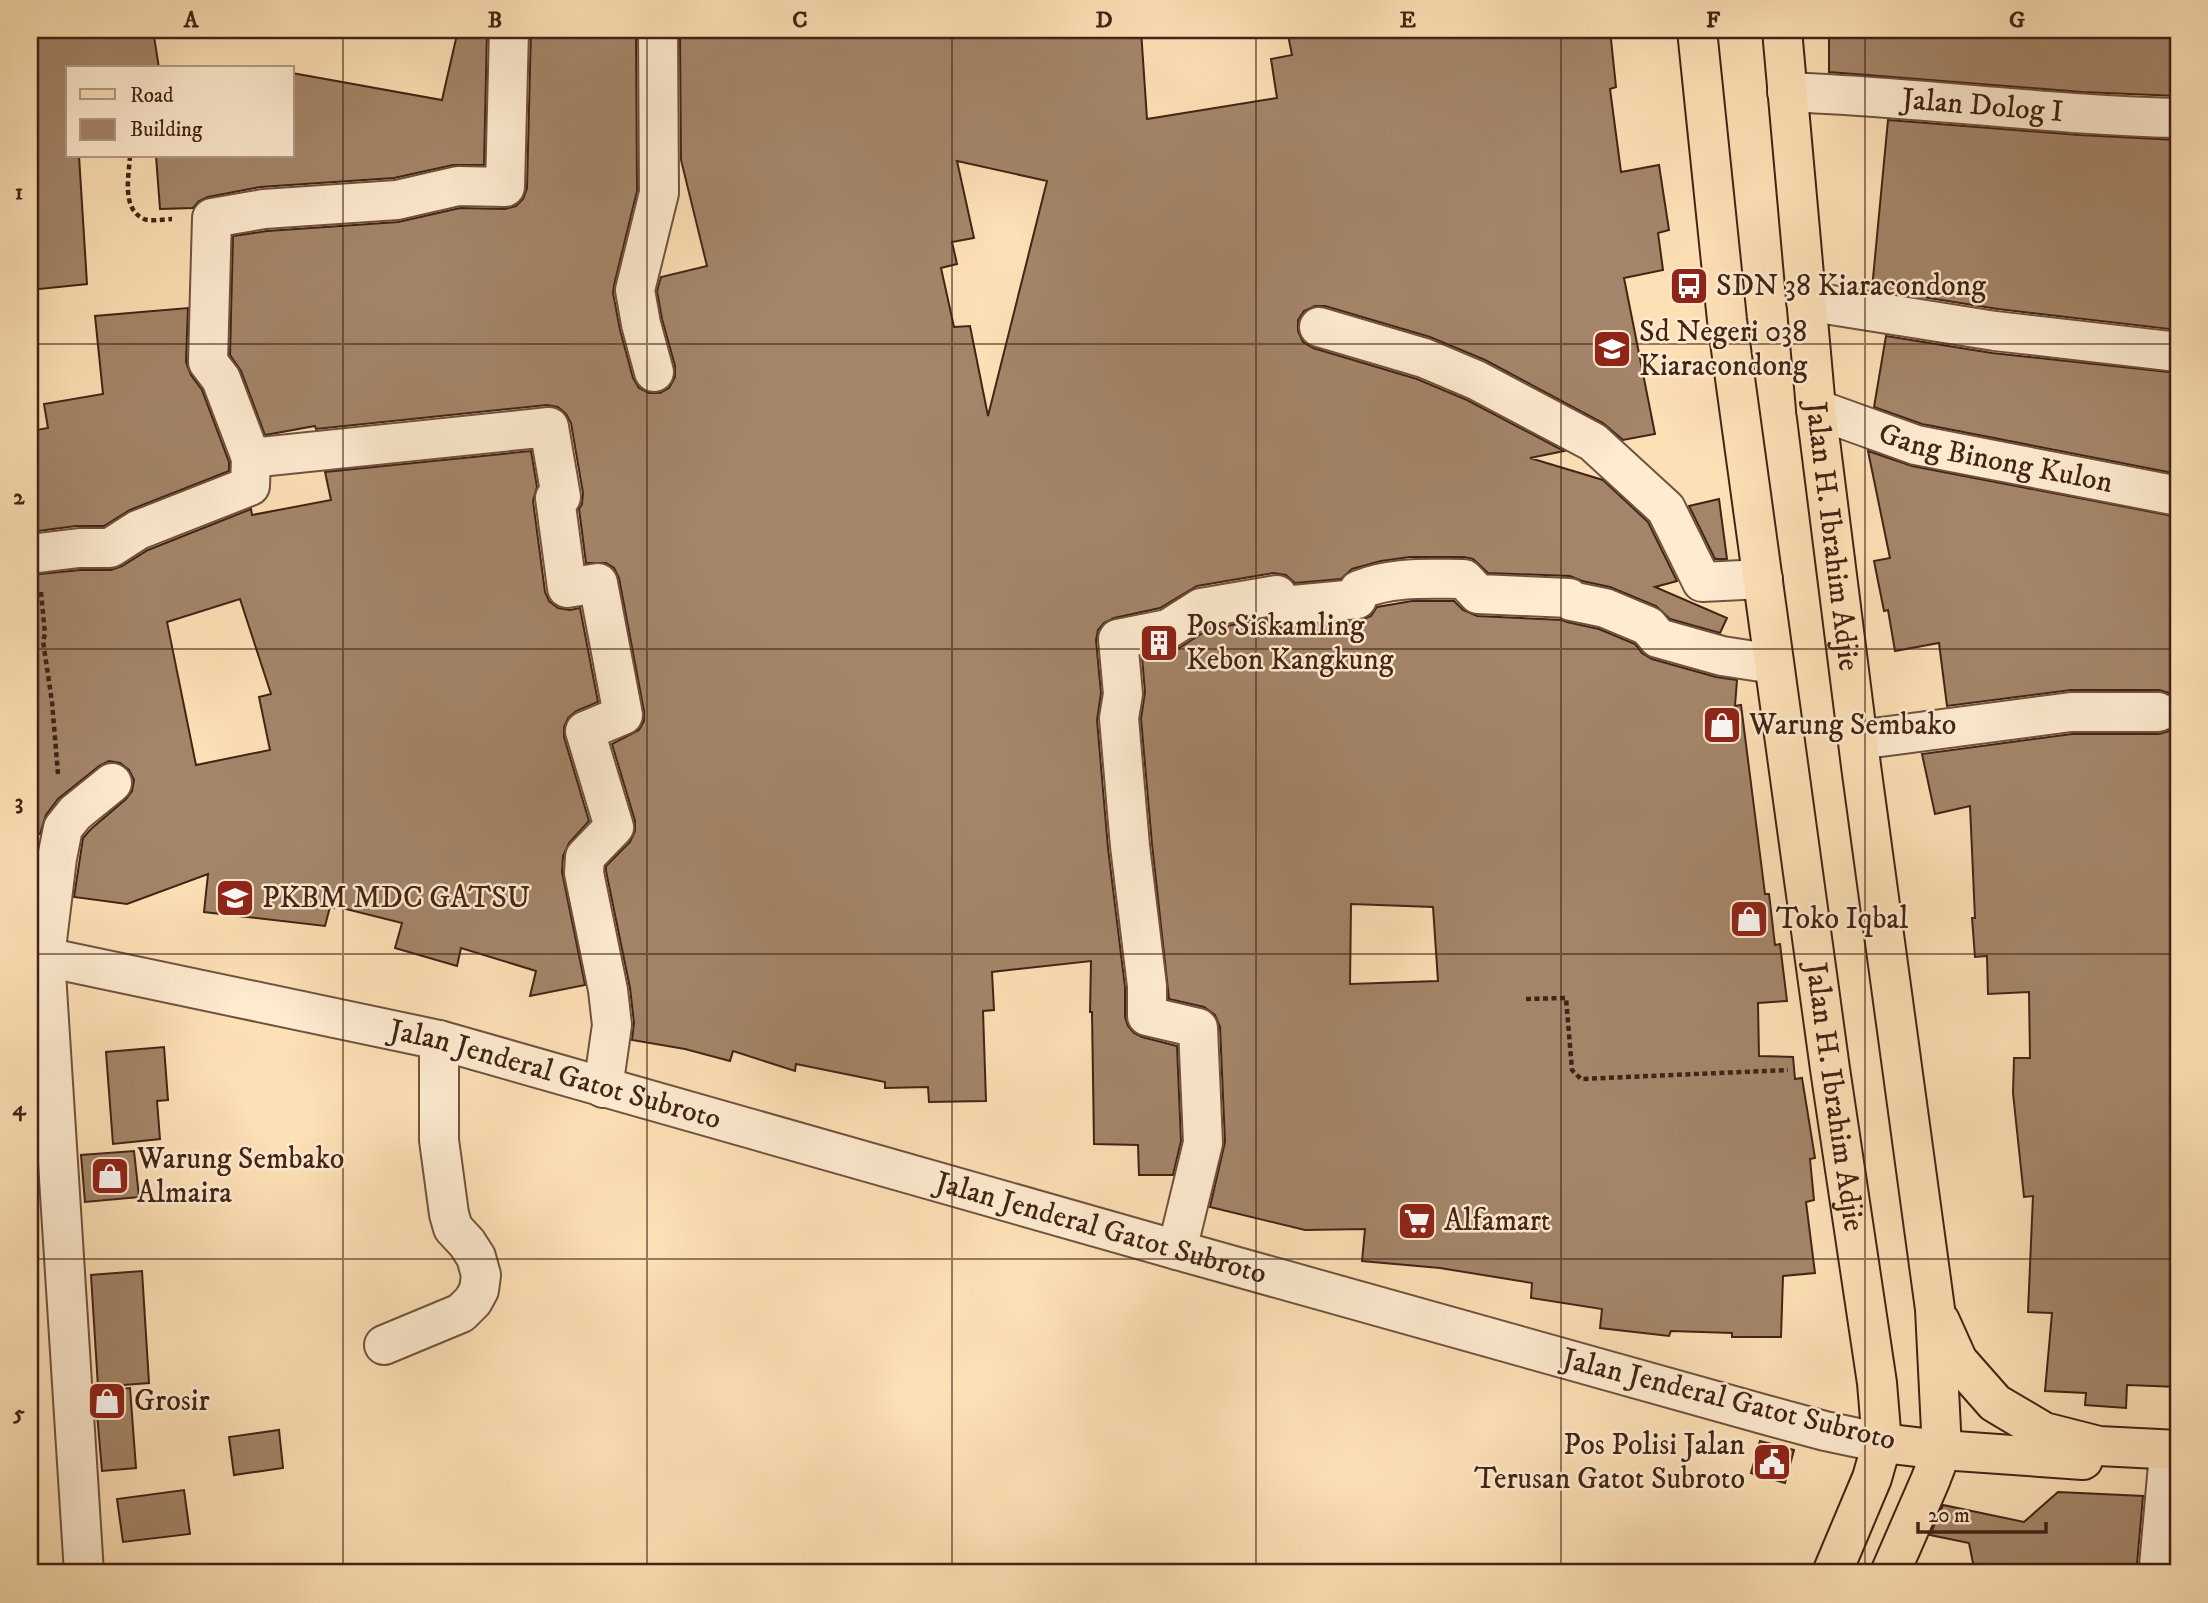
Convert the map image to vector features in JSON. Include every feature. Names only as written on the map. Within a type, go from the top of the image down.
[{"type":"main road","name":"Jalan H. Ibrahim Adjie","points":[[1697,30],[1727,320],[1830,1069],[1877,1383],[1882,1443],[1872,1478],[1832,1573]]},
{"type":"main road","name":"Jalan H. Ibrahim Adjie","points":[[1782,30],[1816,409],[1935,1309],[1941,1450],[1890,1573]]},
{"type":"main road","points":[[1935,1309],[1958,1361],[1995,1403],[2044,1432],[2099,1446],[2175,1460]]},
{"type":"main road","name":"Jalan Jenderal Gatot Subroto","points":[[1882,1443],[1941,1450],[2175,1460]]},
{"type":"street","points":[[33,554],[79,548],[110,548],[138,530],[250,486],[251,458],[221,379],[208,362],[212,218],[254,210],[397,201],[458,186],[505,187],[509,30]]},
{"type":"street","points":[[654,372],[635,290],[659,193],[658,30]]},
{"type":"street","name":"Jalan Dolog I","points":[[1787,92],[1863,95],[2107,116],[2178,118]]},
{"type":"street","points":[[1806,301],[1995,331],[2178,352]]},
{"type":"street","points":[[1319,327],[1434,362],[1476,380],[1593,442],[1666,509],[1702,582],[1763,579]]},
{"type":"street","name":"Gang Binong Kulon","points":[[1816,409],[1916,445],[2178,496]]},
{"type":"street","points":[[251,458],[550,427],[561,497],[555,498],[567,588],[598,583],[623,715],[585,731],[614,827],[585,857],[584,873],[608,990],[612,1025],[603,1088]]},
{"type":"street","points":[[1177,1250],[1203,1143],[1198,1028],[1147,1016],[1147,986],[1130,846],[1119,718],[1123,694],[1118,639],[1168,629],[1200,608],[1277,595],[1283,606],[1356,599],[1359,590],[1373,584],[1410,579],[1464,579],[1478,593],[1569,598],[1605,608],[1648,626],[1658,638],[1723,656],[1774,664]]},
{"type":"street","points":[[1858,740],[2071,712],[2158,712]]},
{"type":"street","points":[[84,1573],[35,958],[63,828],[75,813],[112,783]]},
{"type":"street","name":"Jalan Jenderal Gatot Subroto","points":[[35,958],[439,1040],[1766,1415],[1882,1443]]},
{"type":"street","points":[[384,1345],[461,1313],[479,1290],[481,1275],[476,1257],[453,1228],[449,1214],[439,1140],[439,1040]]},
{"type":"street","points":[[2165,1573],[2159,1566],[2175,1460]]},
{"type":"path","points":[[130,158],[128,198],[142,218],[212,218]]},
{"type":"path","points":[[33,554],[45,634],[43,641],[52,702],[63,828]]},
{"type":"path","points":[[1526,999],[1566,998],[1572,1070],[1581,1079],[1830,1069]]},
{"type":"building","points":[[153,30],[159,66],[66,66],[66,158],[79,158],[87,284],[30,290],[30,34]]},
{"type":"building","points":[[458,30],[487,30],[484,165],[453,165],[394,178],[260,187],[208,197],[193,208],[160,209],[156,158],[294,158],[294,73],[442,100]]},
{"type":"building","points":[[531,30],[612,30],[613,35],[636,35],[637,191],[613,293],[633,378],[639,388],[649,393],[660,393],[669,388],[675,377],[675,366],[657,291],[661,277],[707,266],[681,160],[680,37],[745,30],[1141,30],[1147,119],[1277,98],[1271,59],[1292,55],[1287,30],[1610,30],[1616,87],[1610,89],[1621,172],[1659,165],[1669,230],[1658,233],[1663,270],[1624,278],[1655,434],[1623,440],[1603,423],[1485,360],[1430,337],[1325,306],[1315,306],[1304,311],[1298,320],[1298,331],[1303,342],[1313,348],[1417,379],[1467,400],[1564,451],[1530,458],[1603,480],[1648,522],[1677,581],[1655,587],[1727,618],[1720,633],[1670,619],[1656,606],[1610,587],[1570,576],[1488,573],[1473,559],[1464,557],[1410,557],[1352,569],[1341,579],[1295,583],[1286,575],[1273,573],[1197,586],[1160,608],[1114,618],[1104,623],[1098,630],[1096,640],[1101,693],[1097,720],[1108,848],[1125,987],[1125,1017],[1134,1033],[1177,1046],[1181,1141],[1173,1175],[1139,1175],[1138,1145],[1094,1144],[1091,961],[992,972],[994,1010],[983,1011],[986,1101],[929,1102],[928,1087],[885,1088],[885,1082],[796,1064],[795,1071],[733,1051],[730,1061],[685,1049],[632,1040],[634,1023],[630,988],[606,866],[630,842],[635,831],[635,821],[612,744],[639,730],[644,721],[644,711],[619,578],[614,568],[606,563],[586,563],[579,509],[583,493],[571,423],[566,414],[558,407],[547,405],[316,429],[315,426],[265,435],[241,371],[230,355],[233,236],[267,231],[398,222],[460,208],[505,209],[516,206],[523,199],[527,188]],"holes":[[[957,161],[1047,181],[988,416],[970,326],[954,327],[941,268],[957,264],[952,242],[974,238]]]},
{"type":"building","points":[[1829,30],[2178,30],[2178,96],[2082,92],[1829,72]]},
{"type":"building","points":[[1888,120],[2178,140],[2178,330],[1998,309],[1872,289]]},
{"type":"building","points":[[188,308],[186,362],[191,375],[202,390],[229,462],[229,471],[130,510],[104,526],[76,526],[30,532],[30,431],[48,428],[44,404],[103,394],[95,316]]},
{"type":"building","points":[[1886,336],[1992,353],[2178,373],[2178,474],[1922,424],[1874,407]]},
{"type":"building","points":[[531,451],[537,487],[533,501],[545,592],[549,601],[558,608],[580,608],[598,702],[576,711],[568,718],[564,727],[564,737],[589,821],[569,843],[563,856],[562,872],[585,985],[530,996],[536,971],[461,948],[457,966],[395,948],[402,923],[334,906],[330,907],[325,926],[204,912],[208,874],[127,904],[74,897],[83,838],[132,791],[134,780],[129,770],[120,763],[109,761],[99,766],[58,799],[46,815],[40,834],[30,834],[30,575],[111,570],[148,550],[251,509],[252,515],[331,500],[325,472]],"holes":[[[240,599],[271,694],[259,697],[270,750],[196,765],[167,622]]]},
{"type":"building","points":[[1868,451],[1912,466],[2178,517],[2178,706],[2169,693],[2159,690],[2071,690],[1947,706],[1939,643],[1895,651],[1888,610],[1884,611],[1874,561],[1890,558]]},
{"type":"building","points":[[1719,499],[1727,559],[1715,559],[1689,506]]},
{"type":"building","points":[[1412,601],[1454,601],[1463,610],[1477,616],[1562,620],[1599,629],[1635,644],[1642,653],[1652,659],[1716,677],[1737,680],[1735,706],[1741,705],[1765,894],[1769,894],[1775,945],[1780,944],[1787,1001],[1758,1003],[1759,1056],[1793,1057],[1795,1079],[1802,1078],[1815,1158],[1810,1159],[1814,1200],[1806,1202],[1815,1273],[1783,1276],[1781,1337],[1732,1337],[1732,1333],[1671,1331],[1669,1336],[1600,1328],[1602,1309],[1531,1298],[1532,1283],[1440,1268],[1362,1261],[1365,1229],[1305,1230],[1210,1207],[1225,1142],[1220,1027],[1215,1015],[1204,1007],[1169,999],[1141,719],[1145,692],[1142,657],[1179,648],[1209,629],[1266,619],[1273,626],[1285,628],[1359,621],[1371,616],[1377,607]],"holes":[[[1351,904],[1433,907],[1438,981],[1350,984]]]},
{"type":"building","points":[[2178,718],[2178,1387],[2127,1385],[2126,1408],[2085,1405],[2086,1393],[2045,1391],[2052,1313],[2028,1312],[2033,1196],[2024,1197],[2013,1093],[2014,1058],[2030,1058],[2029,992],[1988,994],[1987,956],[1975,957],[1970,806],[1935,814],[1922,754],[2072,734],[2159,734],[2169,731]]},
{"type":"building","points":[[164,1047],[168,1100],[157,1101],[160,1139],[113,1144],[106,1052]]},
{"type":"building","name":"Warung Sembako Almaira","points":[[134,1151],[139,1197],[85,1202],[81,1155]]},
{"type":"building","points":[[142,1271],[149,1383],[98,1387],[91,1275]]},
{"type":"building","points":[[130,1388],[136,1468],[102,1471],[95,1391]]},
{"type":"building","points":[[279,1430],[283,1468],[234,1475],[229,1437]]},
{"type":"building","name":"Pos Polisi Jalan Terusan Gatot Subroto","points":[[1760,1441],[1794,1450],[1785,1483],[1751,1473]]},
{"type":"building","points":[[184,1490],[190,1534],[123,1542],[117,1499]]},
{"type":"building","points":[[2058,1492],[2143,1496],[2138,1573],[1975,1573],[1969,1543],[1930,1535],[1943,1505],[2024,1522]]},
{"type":"place","name":"SDN 38 Kiaracondong","points":[[1689,286]]},
{"type":"place","name":"Sd Negeri 038 Kiaracondong","points":[[1612,349]]},
{"type":"place","name":"Pos Siskamling Kebon Kangkung","points":[[1159,643]]},
{"type":"place","name":"Warung Sembako","points":[[1722,725]]},
{"type":"place","name":"PKBM MDC GATSU","points":[[235,898]]},
{"type":"place","name":"Toko Iqbal","points":[[1749,919]]},
{"type":"place","name":"Warung Sembako Almaira","points":[[110,1176]]},
{"type":"place","name":"Alfamart","points":[[1417,1221]]},
{"type":"place","name":"Grosir","points":[[107,1401]]},
{"type":"place","name":"Pos Polisi Jalan Terusan Gatot Subroto","points":[[1772,1462]]}]
